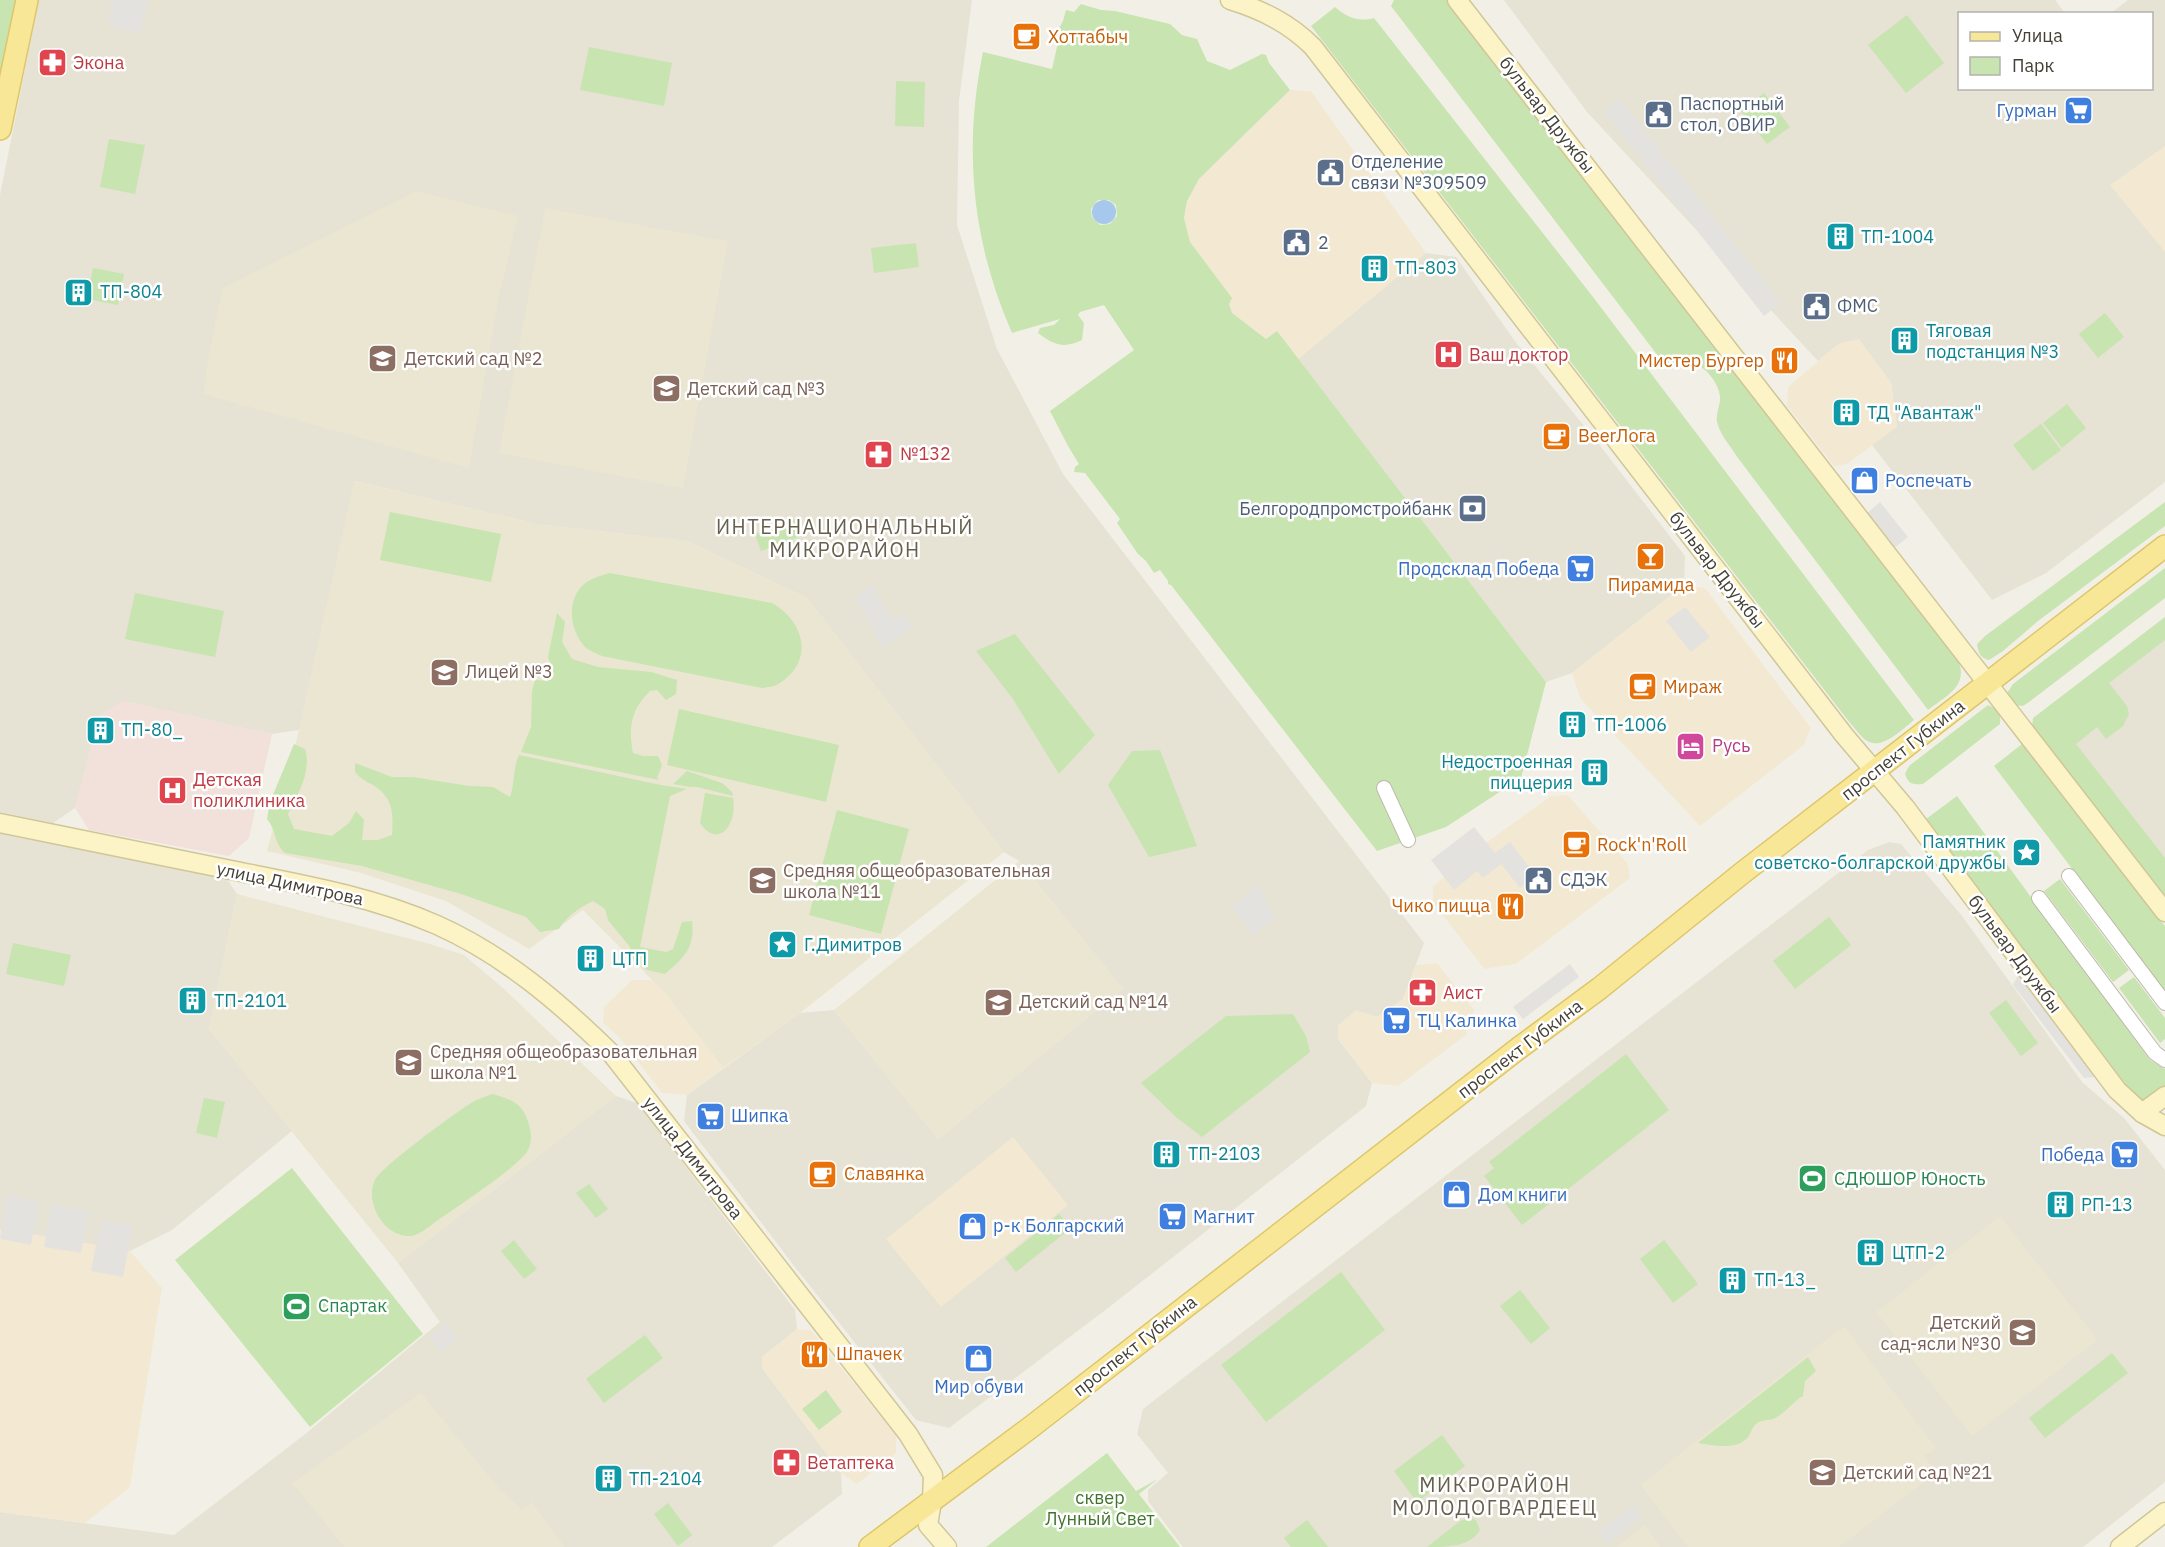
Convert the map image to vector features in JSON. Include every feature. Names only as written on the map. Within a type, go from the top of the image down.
[{"type":"main road","points":[[0,129],[27,0]]},
{"type":"main road","name":"бульвар Дружбы","points":[[1230,0],[1269,13],[1298,32],[1312,47],[1844,735],[1905,807],[2117,1090],[2142,1113],[2165,1126]]},
{"type":"main road","name":"бульвар Дружбы","points":[[1457,0],[2165,912]]},
{"type":"main road","name":"проспект Губкина","points":[[870,1547],[1600,988],[1741,874],[2165,546]]},
{"type":"main road","name":"улица Димитрова","points":[[0,824],[294,882],[361,898],[438,926],[483,950],[532,981],[572,1015],[611,1053],[908,1434],[933,1475],[928,1525],[947,1547]]},
{"type":"main road","points":[[2142,1113],[2165,1096]]},
{"type":"main road","points":[[2120,1547],[2165,1512]]},
{"type":"street","points":[[1384,788],[1408,840]]},
{"type":"street","points":[[2068,876],[2165,1003]]},
{"type":"street","points":[[2039,898],[2155,1053],[2165,1060]]},
{"type":"shaded area","name":"ИНТЕРНАЦИОНАЛЬНЫЙ МИКРОРАЙОН","points":[[39,0],[972,0],[959,101],[957,225],[997,349],[1063,474],[1424,943],[1403,999],[1377,1017],[1356,1011],[1338,1039],[1372,1083],[1366,1106],[1108,1308],[949,1428],[916,1420],[795,1267],[684,1121],[687,1095],[800,1013],[834,1010],[938,1139],[1123,989],[1019,861],[1004,852],[807,598],[687,541],[536,524],[355,481],[299,730],[272,734],[124,701],[99,716],[75,808],[53,823],[0,812],[0,195]]},
{"type":"shaded area","points":[[113,0],[148,0],[141,33],[108,26]]},
{"type":"shaded area","points":[[1504,0],[2055,0],[2064,12],[1958,12],[1958,90],[2153,90],[2153,12],[2112,12],[2128,0],[2165,0],[2165,482],[2046,573],[1992,600],[1872,445],[1897,426],[1891,382],[1840,343],[1818,361],[1587,112]]},
{"type":"shaded area","points":[[1290,90],[1311,91],[1426,253],[1298,359],[1277,332],[1266,340],[1227,309],[1190,242],[1184,218],[1187,201],[1199,179]]},
{"type":"shaded area","points":[[1620,99],[1781,303],[1764,316],[1604,112]]},
{"type":"shaded area","points":[[2165,146],[2165,252],[2110,185]]},
{"type":"shaded area","points":[[416,191],[518,216],[498,302],[469,468],[203,394],[222,288]]},
{"type":"shaded area","points":[[545,208],[728,241],[683,488],[499,453]]},
{"type":"shaded area","points":[[1426,253],[1456,257],[1514,340],[1598,443],[1685,556],[1684,585],[1572,673],[1546,682],[1298,359]]},
{"type":"shaded area","points":[[1859,339],[1891,382],[1897,427],[1847,464],[1834,466],[1787,406],[1788,387],[1840,343]]},
{"type":"shaded area","points":[[354,481],[536,524],[687,541],[807,598],[1004,852],[800,1013],[723,1068],[666,994],[583,910],[529,949],[446,901],[361,873],[267,851],[299,730]]},
{"type":"shaded area","points":[[1880,502],[1908,537],[1893,549],[1865,515]]},
{"type":"shaded area","points":[[872,585],[893,620],[906,614],[913,628],[882,648],[856,598]]},
{"type":"shaded area","points":[[1684,585],[1705,588],[1811,728],[1804,745],[1700,826],[1580,698],[1572,673]]},
{"type":"shaded area","points":[[1685,607],[1710,637],[1691,652],[1666,621]]},
{"type":"shaded area","points":[[2165,621],[2165,893],[2044,741]]},
{"type":"shaded area","points":[[124,701],[272,734],[249,838],[229,856],[89,830],[75,808],[99,715]]},
{"type":"shaded area","points":[[1568,795],[1628,864],[1630,878],[1516,964],[1484,969],[1433,902],[1433,886],[1476,850],[1551,796]]},
{"type":"shaded area","points":[[1474,827],[1495,853],[1510,842],[1536,876],[1520,888],[1501,864],[1483,878],[1477,871],[1454,890],[1431,860]]},
{"type":"shaded area","points":[[0,833],[223,873],[237,894],[209,1029],[292,1131],[172,1230],[130,1251],[0,1229]]},
{"type":"shaded area","name":"МИКРОРАЙОН МОЛОДОГВАРДЕЕЦ","points":[[1889,842],[1901,844],[1962,916],[2082,1082],[2124,1118],[2165,1170],[2165,1482],[2083,1547],[1660,1547],[1645,1526],[1617,1547],[1183,1547],[1148,1501],[1148,1490],[1168,1473],[1137,1434],[1143,1409],[1868,850]]},
{"type":"shaded area","points":[[1019,861],[1123,989],[938,1139],[834,1010]]},
{"type":"shaded area","points":[[1259,885],[1275,918],[1253,934],[1232,906]]},
{"type":"shaded area","name":"Средняя общеобразовательная школа №1","points":[[237,894],[464,955],[503,988],[616,1096],[398,1263],[209,1029]]},
{"type":"shaded area","points":[[1437,963],[1474,1010],[1466,1035],[1398,1086],[1372,1083],[1338,1038],[1338,1025],[1356,1010],[1377,1017],[1403,999],[1416,965]]},
{"type":"shaded area","points":[[1570,964],[1579,977],[1523,1019],[1513,1007]]},
{"type":"shaded area","points":[[2019,973],[2096,1077],[2084,1078],[2013,985]]},
{"type":"shaded area","points":[[632,980],[653,980],[723,1068],[687,1095],[662,1093],[619,1037],[603,1023],[604,1007]]},
{"type":"shaded area","points":[[616,1096],[637,1103],[795,1310],[797,1329],[762,1357],[762,1368],[841,1473],[842,1494],[772,1547],[564,1547],[532,1503],[522,1510],[502,1492],[293,1483],[345,1547],[0,1547],[0,1512],[174,1535],[304,1435],[440,1322],[398,1263]]},
{"type":"shaded area","name":"р-к Болгарский","points":[[1013,1137],[1068,1205],[941,1307],[886,1239]]},
{"type":"shaded area","points":[[7,1195],[39,1202],[31,1245],[0,1239]]},
{"type":"shaded area","points":[[51,1204],[89,1211],[81,1253],[44,1247]]},
{"type":"shaded area","points":[[2000,1216],[2098,1340],[1972,1436],[1876,1312]]},
{"type":"shaded area","points":[[101,1220],[133,1226],[123,1277],[91,1271]]},
{"type":"shaded area","points":[[0,1229],[130,1251],[162,1288],[130,1487],[85,1523],[0,1512]]},
{"type":"shaded area","points":[[446,1323],[458,1339],[441,1352],[429,1336]]},
{"type":"shaded area","points":[[1844,1326],[1936,1448],[1924,1456],[1936,1473],[1839,1547],[1688,1547],[1640,1485]]},
{"type":"shaded area","points":[[797,1329],[811,1330],[896,1436],[896,1453],[857,1484],[841,1473],[762,1368],[762,1357]]},
{"type":"shaded area","points":[[421,1393],[502,1492],[522,1510],[532,1502],[564,1547],[345,1547],[292,1483]]},
{"type":"shaded area","points":[[1633,1505],[1642,1517],[1607,1544],[1598,1531]]},
{"type":"shaded area","points":[[1645,1526],[1660,1547],[1617,1547]]},
{"type":"green space","points":[[0,0],[17,0],[0,87]]},
{"type":"green space","points":[[1394,0],[1448,0],[1957,657],[1961,675],[1959,682],[1949,694],[1928,710],[1724,438],[1717,421],[1719,392],[1710,375],[1701,367],[1690,362],[1668,369],[1391,6]]},
{"type":"green space","points":[[1081,4],[1170,24],[1182,35],[1197,39],[1207,61],[1230,70],[1262,54],[1266,55],[1269,63],[1290,90],[1199,179],[1187,201],[1184,218],[1190,242],[1232,298],[1229,304],[1232,313],[1266,339],[1277,331],[1546,682],[1521,778],[1446,827],[1377,851],[1168,584],[1160,570],[1154,573],[1138,554],[1117,523],[1120,519],[1085,473],[1074,472],[1075,467],[1079,464],[1050,411],[1134,350],[1104,305],[1080,312],[1078,315],[1084,323],[1082,340],[1075,343],[1059,344],[1038,333],[1040,328],[1054,325],[1060,319],[1012,333],[998,299],[980,230],[975,195],[973,124],[983,52],[1052,69],[1059,38],[1058,30],[1066,10],[1074,12]],"holes":[[[1098,200],[1109,200],[1116,205],[1117,216],[1110,224],[1100,225],[1092,217],[1091,209]]]},
{"type":"green space","points":[[1335,7],[1353,18],[1363,20],[1374,18],[1593,297],[1914,720],[1900,732],[1883,742],[1872,743],[1850,723],[1311,26]]},
{"type":"green space","points":[[1907,15],[1944,63],[1906,93],[1868,45]]},
{"type":"green space","points":[[589,47],[672,63],[664,106],[580,90]]},
{"type":"green space","points":[[896,81],[925,82],[924,127],[895,126]]},
{"type":"green space","points":[[1764,93],[1790,127],[1767,144],[1741,111]]},
{"type":"green space","points":[[109,139],[145,145],[135,194],[100,187]]},
{"type":"green space","points":[[916,243],[919,267],[874,273],[871,248]]},
{"type":"green space","points":[[93,268],[124,274],[118,305],[87,299]]},
{"type":"green space","points":[[2105,313],[2124,337],[2098,358],[2079,334]]},
{"type":"green space","points":[[2067,404],[2086,428],[2062,448],[2043,423]]},
{"type":"green space","points":[[2041,424],[2061,450],[2033,471],[2013,445]]},
{"type":"green space","points":[[2165,502],[2165,526],[2038,621],[2003,651],[1989,660],[1982,656],[1977,644],[1985,636]]},
{"type":"green space","points":[[390,512],[501,534],[491,582],[380,560]]},
{"type":"green space","points":[[795,519],[801,536],[761,551],[755,534]]},
{"type":"green space","points":[[2165,568],[2165,598],[2029,702],[2023,706],[2013,705],[2007,693],[2013,684]]},
{"type":"green space","points":[[610,573],[772,603],[792,620],[798,630],[801,652],[798,663],[791,674],[780,683],[762,688],[602,656],[585,647],[580,640],[573,625],[572,607],[583,585],[592,579]]},
{"type":"green space","points":[[135,593],[224,611],[215,657],[125,639]]},
{"type":"green space","points":[[557,613],[565,622],[562,642],[572,659],[598,667],[651,672],[677,680],[676,694],[666,700],[657,690],[650,691],[632,719],[633,753],[658,756],[662,765],[657,778],[659,780],[521,752],[531,727],[532,692],[535,680],[548,681],[553,671],[548,657]]},
{"type":"green space","points":[[2165,617],[2165,640],[2109,683],[2127,706],[2129,714],[2123,726],[2106,739],[2097,727],[2076,744],[2165,858],[2165,900],[2032,727],[2033,718]]},
{"type":"green space","points":[[1015,634],[1095,735],[1059,774],[1013,699],[976,651]]},
{"type":"green space","points":[[1988,705],[1998,712],[2000,724],[1923,784],[1909,782],[1905,774],[1909,766]]},
{"type":"green space","points":[[679,709],[839,745],[826,802],[667,765]]},
{"type":"green space","points":[[294,744],[305,749],[307,765],[303,782],[288,814],[294,829],[332,836],[349,823],[356,811],[364,820],[362,840],[378,840],[392,835],[392,817],[385,796],[378,788],[358,776],[355,772],[355,763],[392,777],[413,777],[469,786],[493,787],[510,797],[519,755],[687,789],[670,796],[640,947],[666,952],[673,949],[682,922],[692,921],[692,938],[687,951],[665,974],[647,970],[631,957],[630,947],[608,920],[605,909],[593,901],[574,913],[559,929],[540,932],[526,917],[461,894],[362,866],[285,853],[278,844],[273,828],[267,819],[270,802]]},
{"type":"green space","points":[[2022,744],[2165,926],[2165,991],[1994,766]]},
{"type":"green space","points":[[1160,750],[1197,846],[1149,857],[1108,785],[1132,751]]},
{"type":"green space","points":[[687,771],[722,783],[732,792],[733,796],[673,784]]},
{"type":"green space","points":[[705,793],[733,798],[733,816],[726,830],[720,834],[707,831],[700,823]]},
{"type":"green space","points":[[1957,796],[2150,1060],[2165,1069],[2165,1088],[2146,1102],[2123,1081],[1926,819]]},
{"type":"green space","points":[[837,810],[909,829],[881,934],[809,915]]},
{"type":"green space","points":[[2060,879],[2129,970],[2113,982],[2044,891]]},
{"type":"green space","points":[[1829,917],[1851,945],[1795,989],[1773,961]]},
{"type":"green space","points":[[13,943],[71,955],[64,986],[6,974]]},
{"type":"green space","points":[[2134,977],[2165,1018],[2165,1039],[2160,1043],[2119,988]]},
{"type":"green space","points":[[2006,1000],[2038,1043],[2021,1056],[1989,1013]]},
{"type":"green space","points":[[1293,1014],[1306,1036],[1310,1052],[1202,1137],[1176,1117],[1141,1083],[1226,1016]]},
{"type":"green space","points":[[1626,1054],[1669,1110],[1522,1225],[1484,1176],[1494,1168],[1489,1162]]},
{"type":"green space","points":[[492,1094],[514,1102],[525,1113],[530,1127],[531,1142],[523,1157],[501,1176],[422,1232],[411,1236],[392,1231],[385,1225],[374,1208],[372,1189],[380,1173],[404,1152],[471,1103]]},
{"type":"green space","points":[[204,1098],[225,1102],[217,1138],[196,1133]]},
{"type":"green space","points":[[292,1168],[423,1334],[310,1427],[175,1260]]},
{"type":"green space","points":[[589,1184],[608,1209],[596,1218],[576,1193]]},
{"type":"green space","points":[[1059,1214],[1071,1228],[1016,1272],[1005,1258]]},
{"type":"green space","points":[[514,1240],[537,1269],[524,1279],[501,1251]]},
{"type":"green space","points":[[1664,1240],[1698,1284],[1673,1303],[1640,1259]]},
{"type":"green space","points":[[1341,1272],[1385,1330],[1266,1422],[1221,1365]]},
{"type":"green space","points":[[1520,1290],[1550,1328],[1531,1344],[1500,1306]]},
{"type":"green space","points":[[645,1335],[663,1358],[604,1403],[586,1379]]},
{"type":"green space","points":[[2112,1353],[2128,1373],[2045,1438],[2029,1418]]},
{"type":"green space","points":[[1808,1357],[1816,1371],[1805,1381],[1803,1396],[1781,1414],[1773,1419],[1757,1423],[1748,1437],[1737,1444],[1724,1446],[1698,1443]]},
{"type":"green space","points":[[826,1390],[842,1412],[819,1430],[802,1409]]},
{"type":"green space","points":[[1442,1435],[1465,1466],[1417,1502],[1394,1471]]},
{"type":"green space","name":"сквер Лунный Свет","points":[[1107,1453],[1136,1491],[1158,1479],[1139,1494],[1180,1547],[986,1547]]},
{"type":"green space","points":[[668,1503],[692,1535],[678,1546],[654,1514]]},
{"type":"green space","points":[[1470,1518],[1476,1520],[1480,1530],[1476,1536],[1464,1543],[1427,1547],[1460,1521]]},
{"type":"green space","points":[[1307,1520],[1328,1547],[1291,1547],[1284,1538]]},
{"type":"water","points":[[1104,200],[1112,204],[1116,212],[1112,220],[1104,224],[1096,220],[1092,212],[1096,204]]},
{"type":"place","name":"Хоттабыч","points":[[1027,37]]},
{"type":"place","name":"Экона","points":[[52,63]]},
{"type":"place","name":"Гурман","points":[[2078,111]]},
{"type":"place","name":"Паспортный стол, ОВИР","points":[[1659,114]]},
{"type":"place","name":"Отделение связи №309509","points":[[1330,172]]},
{"type":"place","name":"ТП-1004","points":[[1840,237]]},
{"type":"place","name":"2","points":[[1297,243]]},
{"type":"place","name":"ТП-803","points":[[1374,268]]},
{"type":"place","name":"ТП-804","points":[[79,292]]},
{"type":"place","name":"ФМС","points":[[1816,306]]},
{"type":"place","name":"Тяговая подстанция №3","points":[[1905,341]]},
{"type":"place","name":"Ваш доктор","points":[[1448,355]]},
{"type":"place","name":"Детский сад №2","points":[[383,359]]},
{"type":"place","name":"Мистер Бургер","points":[[1785,361]]},
{"type":"place","name":"Детский сад №3","points":[[666,389]]},
{"type":"place","name":"ТД \"Авантаж\"","points":[[1846,413]]},
{"type":"place","name":"BeerЛога","points":[[1557,436]]},
{"type":"place","name":"№132","points":[[879,454]]},
{"type":"place","name":"Роспечать","points":[[1864,481]]},
{"type":"place","name":"Белгородпромстройбанк","points":[[1473,509]]},
{"type":"place","name":"Пирамида","points":[[1651,556]]},
{"type":"place","name":"Продсклад Победа","points":[[1580,569]]},
{"type":"place","name":"Лицей №3","points":[[444,672]]},
{"type":"place","name":"Мираж","points":[[1642,687]]},
{"type":"place","name":"ТП-1006","points":[[1573,725]]},
{"type":"place","name":"ТП-80_","points":[[100,730]]},
{"type":"place","name":"Русь","points":[[1691,746]]},
{"type":"place","name":"Недостроенная пиццерия","points":[[1594,772]]},
{"type":"place","name":"Детская поликлиника","points":[[172,790]]},
{"type":"place","name":"Rock'n'Roll","points":[[1576,845]]},
{"type":"place","name":"Памятник советско-болгарской дружбы","points":[[2027,852]]},
{"type":"place","name":"СДЭК","points":[[1539,880]]},
{"type":"place","name":"Cредняя общеобразовательная школа №11","points":[[762,881]]},
{"type":"place","name":"Чико пицца","points":[[1511,906]]},
{"type":"place","name":"Г.Димитров","points":[[783,945]]},
{"type":"place","name":"ЦТП","points":[[591,959]]},
{"type":"place","name":"Аист","points":[[1422,993]]},
{"type":"place","name":"ТП-2101","points":[[193,1001]]},
{"type":"place","name":"Детский сад №14","points":[[998,1002]]},
{"type":"place","name":"ТЦ Калинка","points":[[1396,1021]]},
{"type":"place","name":"Средняя общеобразовательная школа №1","points":[[409,1062]]},
{"type":"place","name":"Шипка","points":[[710,1116]]},
{"type":"place","name":"ТП-2103","points":[[1167,1154]]},
{"type":"place","name":"Победа","points":[[2125,1155]]},
{"type":"place","name":"Славянка","points":[[823,1174]]},
{"type":"place","name":"СДЮШОР Юность","points":[[1813,1179]]},
{"type":"place","name":"Дом книги","points":[[1457,1195]]},
{"type":"place","name":"РП-13","points":[[2060,1205]]},
{"type":"place","name":"Магнит","points":[[1172,1217]]},
{"type":"place","name":"р-к Болгарский","points":[[972,1226]]},
{"type":"place","name":"ЦТП-2","points":[[1871,1253]]},
{"type":"place","name":"ТП-13_","points":[[1733,1280]]},
{"type":"place","name":"Спартак","points":[[297,1306]]},
{"type":"place","name":"Детский сад-ясли №30","points":[[2022,1333]]},
{"type":"place","name":"Шпачек","points":[[815,1354]]},
{"type":"place","name":"Мир обуви","points":[[979,1358]]},
{"type":"place","name":"Ветаптека","points":[[786,1463]]},
{"type":"place","name":"Детский сад №21","points":[[1822,1473]]},
{"type":"place","name":"ТП-2104","points":[[608,1479]]},
{"type":"district","name":"ИНТЕРНАЦИОНАЛЬНЫЙ МИКРОРАЙОН","points":[[845,538]]},
{"type":"district","name":"МИКРОРАЙОН МОЛОДОГВАРДЕЕЦ","points":[[1495,1496]]}]
